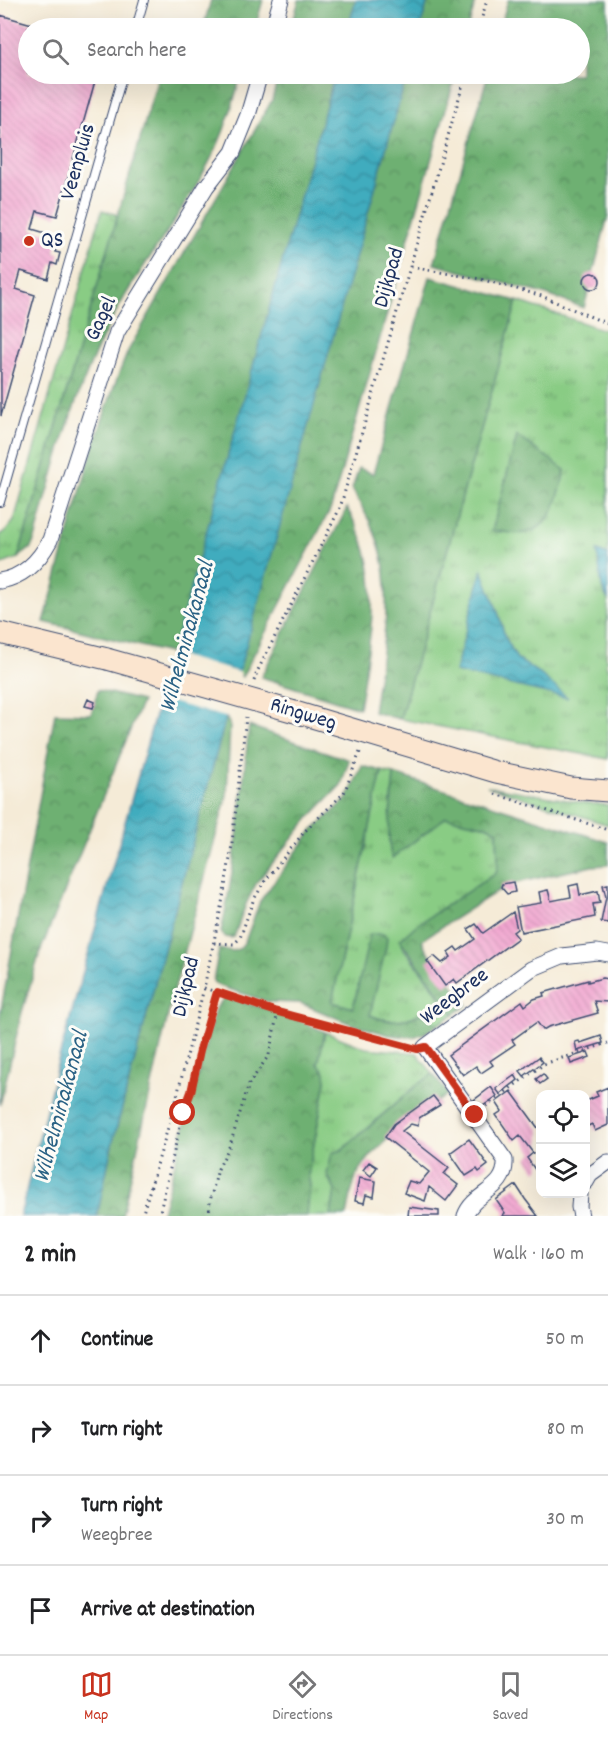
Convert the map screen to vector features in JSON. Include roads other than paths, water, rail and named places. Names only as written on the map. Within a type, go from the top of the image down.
[{"type":"main road","name":"Ringweg","points":[[0,633],[107,659],[496,772],[571,788],[608,791]]},
{"type":"street","points":[[276,18],[281,0]]},
{"type":"street","name":"Gagel","points":[[0,581],[10,579],[25,571],[40,558],[50,540],[117,332],[206,187],[233,152],[257,84]]},
{"type":"street","name":"Weegbree","points":[[465,1216],[479,1198],[496,1185],[506,1172],[506,1160],[426,1047],[531,969],[562,956],[597,952],[608,954]]},
{"type":"street","points":[[590,1174],[608,1162]]},
{"type":"street","points":[[580,1198],[581,1216]]},
{"type":"lane","points":[[139,18],[144,0]]},
{"type":"lane","name":"Veenpluis","points":[[0,502],[120,84]]},
{"type":"water","points":[[356,0],[428,0],[423,18],[351,18]]},
{"type":"water","name":"Wilhelminakanaal","points":[[332,84],[404,84],[226,717],[112,1145],[97,1216],[20,1216],[58,1061]]},
{"type":"water","points":[[597,551],[608,555],[608,600],[602,587]]},
{"type":"water","points":[[482,570],[505,637],[517,659],[540,674],[568,698],[455,672]]},
{"type":"place","name":"QS","points":[[29,241]]}]
